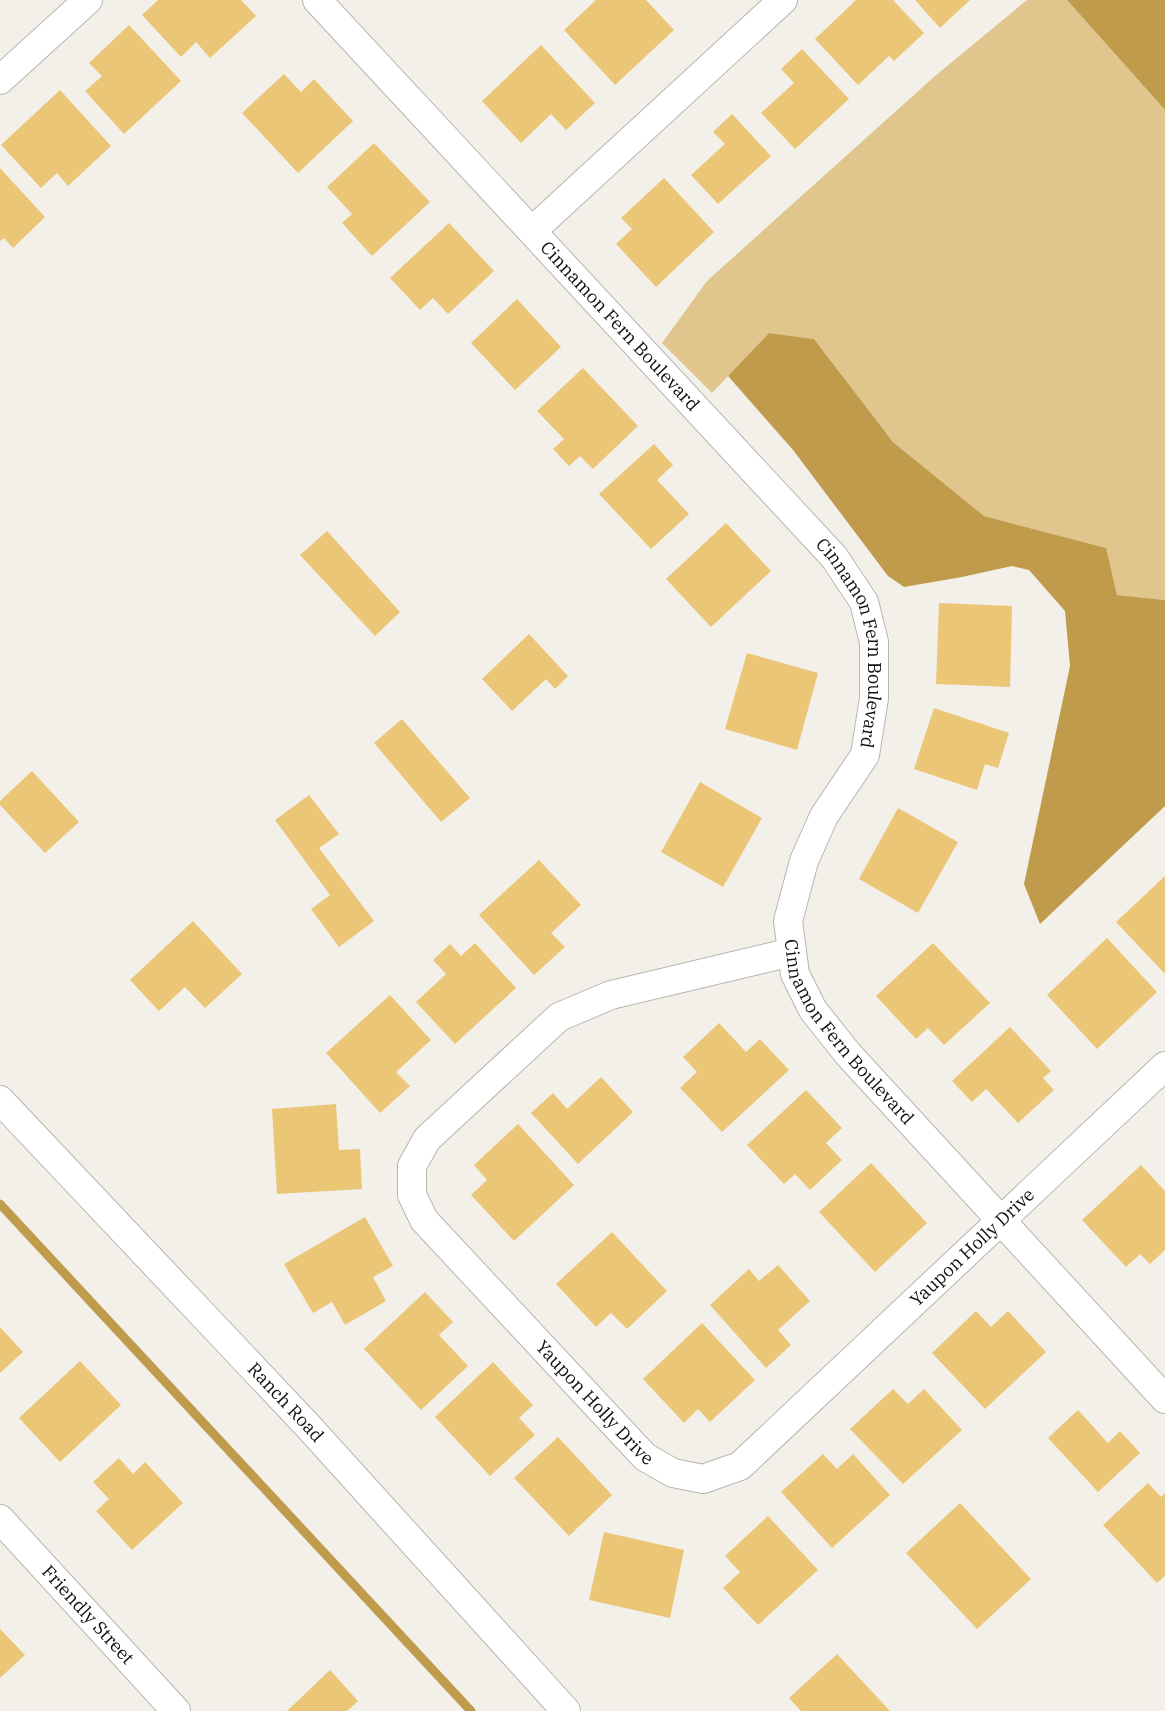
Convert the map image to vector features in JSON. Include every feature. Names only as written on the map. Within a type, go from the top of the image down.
[{"type":"street","points":[[0,80],[88,0]]},
{"type":"street","name":"Cinnamon Fern Boulevard","points":[[318,0],[834,557],[864,602],[874,642],[874,698],[865,755],[824,816],[804,861],[788,921],[795,974],[813,1010],[848,1054],[1165,1399]]},
{"type":"street","name":"Cinnamon Fern Boulevard","points":[[532,231],[783,0]]},
{"type":"street","name":"Yaupon Holly Drive","points":[[792,952],[611,995],[559,1017],[427,1139],[412,1166],[412,1195],[424,1220],[645,1457],[673,1473],[703,1479],[740,1466],[1165,1066]]},
{"type":"street","name":"Ranch Road","points":[[0,1100],[307,1425],[566,1711]]},
{"type":"street","name":"Friendly Street","points":[[0,1520],[176,1711]]},
{"type":"shaded area","points":[[1027,0],[1067,0],[1165,110],[1165,600],[1117,595],[1105,548],[984,516],[893,442],[814,339],[769,333],[712,393],[662,343],[707,281],[935,76]]},
{"type":"shaded area","points":[[1067,0],[1165,0],[1165,110]]},
{"type":"shaded area","points":[[769,333],[814,339],[893,442],[984,516],[1106,548],[1117,595],[1165,600],[1165,806],[1040,924],[1024,884],[1070,666],[1065,611],[1029,570],[1012,566],[904,587],[888,576],[793,450],[728,376]]},
{"type":"building","points":[[158,0],[241,0],[256,16],[210,58],[196,42],[181,57],[142,15]]},
{"type":"building","points":[[596,0],[646,0],[674,30],[615,85],[564,30]]},
{"type":"building","points":[[856,0],[893,0],[924,33],[894,61],[889,56],[858,85],[815,39]]},
{"type":"building","points":[[915,0],[970,0],[940,28]]},
{"type":"building","points":[[129,25],[181,81],[124,134],[85,91],[102,76],[89,63]]},
{"type":"building","points":[[541,45],[595,103],[566,130],[551,114],[521,143],[482,101]]},
{"type":"building","points":[[802,49],[849,99],[795,149],[761,113],[794,83],[781,69]]},
{"type":"building","points":[[284,74],[301,92],[314,79],[353,121],[298,173],[242,113]]},
{"type":"building","points":[[60,90],[111,146],[68,186],[57,173],[41,188],[1,145]]},
{"type":"building","points":[[732,114],[771,156],[718,204],[691,175],[725,144],[713,132]]},
{"type":"building","points":[[374,143],[430,202],[372,256],[342,223],[352,214],[327,187]]},
{"type":"building","points":[[0,168],[45,217],[13,248],[4,238],[0,241]]},
{"type":"building","points":[[664,178],[714,232],[656,287],[616,244],[632,229],[621,218]]},
{"type":"building","points":[[449,223],[494,271],[448,314],[433,298],[420,310],[390,278]]},
{"type":"building","points":[[517,299],[561,347],[515,390],[471,343]]},
{"type":"building","points":[[583,368],[638,426],[593,469],[580,456],[569,466],[553,449],[564,439],[537,411]]},
{"type":"building","points":[[654,444],[673,465],[657,480],[689,514],[651,549],[599,494]]},
{"type":"building","points":[[726,523],[771,571],[711,627],[666,579]]},
{"type":"building","points":[[327,531],[400,612],[375,636],[300,555]]},
{"type":"building","points":[[939,603],[1012,606],[1010,687],[936,684]]},
{"type":"building","points":[[529,634],[568,676],[555,689],[546,679],[512,711],[482,679]]},
{"type":"building","points":[[747,653],[818,673],[797,750],[725,729]]},
{"type":"building","points":[[934,708],[1009,733],[998,768],[985,764],[977,790],[914,769]]},
{"type":"building","points":[[402,719],[470,798],[441,822],[374,743]]},
{"type":"building","points":[[32,771],[79,822],[45,853],[0,805],[0,801]]},
{"type":"building","points":[[700,782],[762,818],[723,887],[661,852]]},
{"type":"building","points":[[309,795],[339,834],[319,848],[374,921],[339,947],[311,909],[330,895],[275,820]]},
{"type":"building","points":[[898,808],[958,842],[918,913],[859,879]]},
{"type":"building","points":[[539,860],[581,905],[551,933],[565,947],[534,975],[479,915]]},
{"type":"building","points":[[1165,876],[1165,974],[1116,922]]},
{"type":"building","points":[[193,921],[242,974],[205,1008],[185,987],[159,1011],[130,980]]},
{"type":"building","points":[[1107,938],[1157,992],[1097,1049],[1047,995]]},
{"type":"building","points":[[475,943],[516,988],[455,1044],[416,1002],[446,974],[433,960],[450,944],[461,956]]},
{"type":"building","points":[[933,943],[990,1003],[944,1045],[928,1028],[916,1039],[876,996]]},
{"type":"building","points":[[390,995],[431,1040],[396,1072],[410,1086],[380,1113],[326,1053]]},
{"type":"building","points":[[719,1023],[746,1052],[760,1039],[789,1070],[722,1132],[680,1088],[697,1072],[683,1057]]},
{"type":"building","points":[[1010,1027],[1051,1071],[1043,1078],[1054,1090],[1018,1123],[986,1089],[972,1102],[952,1081]]},
{"type":"building","points":[[601,1077],[633,1112],[578,1164],[531,1113],[553,1093],[567,1109]]},
{"type":"building","points":[[806,1090],[842,1128],[826,1143],[842,1160],[810,1190],[795,1174],[784,1184],[747,1145]]},
{"type":"building","points":[[336,1104],[339,1150],[360,1149],[362,1189],[277,1194],[272,1109]]},
{"type":"building","points":[[518,1124],[574,1185],[514,1241],[471,1195],[487,1180],[474,1165]]},
{"type":"building","points":[[871,1163],[927,1223],[875,1272],[819,1212]]},
{"type":"building","points":[[1141,1165],[1165,1191],[1165,1250],[1150,1264],[1140,1254],[1126,1267],[1082,1220]]},
{"type":"building","points":[[365,1217],[393,1266],[373,1277],[386,1301],[345,1325],[332,1302],[313,1313],[284,1264]]},
{"type":"building","points":[[612,1232],[667,1291],[627,1329],[611,1313],[596,1327],[556,1284]]},
{"type":"building","points":[[778,1265],[810,1301],[778,1330],[791,1345],[766,1368],[710,1305],[749,1269],[759,1281]]},
{"type":"building","points":[[425,1292],[453,1322],[439,1335],[468,1366],[421,1410],[364,1349]]},
{"type":"building","points":[[976,1311],[991,1327],[1008,1311],[1046,1352],[985,1409],[932,1353]]},
{"type":"building","points":[[702,1323],[755,1380],[710,1422],[698,1409],[684,1423],[643,1379]]},
{"type":"building","points":[[0,1327],[23,1352],[0,1373]]},
{"type":"building","points":[[80,1361],[121,1405],[60,1462],[19,1418]]},
{"type":"building","points":[[493,1362],[533,1405],[519,1418],[535,1435],[490,1476],[435,1417]]},
{"type":"building","points":[[893,1389],[908,1404],[924,1389],[962,1430],[903,1484],[850,1429]]},
{"type":"building","points":[[1078,1410],[1108,1443],[1120,1431],[1140,1453],[1098,1492],[1048,1438]]},
{"type":"building","points":[[558,1437],[612,1495],[569,1536],[514,1478]]},
{"type":"building","points":[[823,1454],[837,1469],[853,1454],[890,1495],[832,1548],[781,1492]]},
{"type":"building","points":[[119,1458],[133,1474],[145,1462],[183,1503],[132,1550],[96,1511],[109,1499],[93,1482]]},
{"type":"building","points":[[1148,1483],[1161,1497],[1165,1493],[1165,1576],[1157,1583],[1103,1525]]},
{"type":"building","points":[[960,1503],[1031,1579],[977,1629],[906,1553]]},
{"type":"building","points":[[768,1516],[818,1570],[758,1625],[723,1588],[740,1572],[725,1556]]},
{"type":"building","points":[[604,1532],[684,1550],[670,1618],[589,1600]]},
{"type":"building","points":[[0,1629],[25,1655],[0,1678]]},
{"type":"building","points":[[837,1654],[890,1711],[801,1711],[789,1698]]},
{"type":"building","points":[[330,1670],[358,1701],[347,1711],[287,1711]]},
{"type":"waterway","points":[[0,1204],[471,1711]]}]
